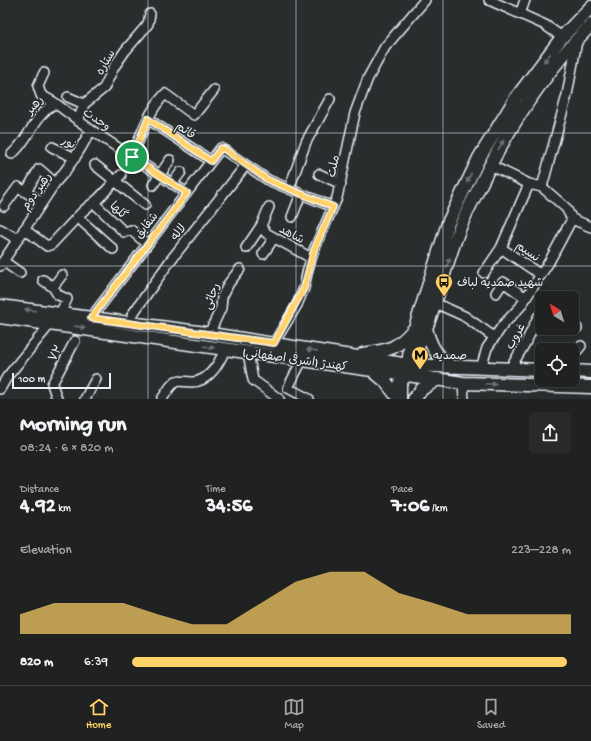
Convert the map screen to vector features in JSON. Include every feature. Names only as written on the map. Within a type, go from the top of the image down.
[{"type":"main road","points":[[350,356],[389,350],[421,328],[435,303],[436,282],[448,223],[479,158],[516,98],[562,37],[591,8]]},
{"type":"main road","points":[[399,399],[400,382],[408,370],[422,342],[421,328],[436,282],[459,229],[490,165],[522,109],[591,25]]},
{"type":"main road","name":"کهندژ (اشرفی اصفهانی)","points":[[0,306],[274,343],[350,356],[438,379],[462,383],[591,387]]},
{"type":"main road","name":"کهندژ (اشرفی اصفهانی)","points":[[0,317],[51,323],[225,350],[372,370],[408,370],[452,367],[535,370]]},
{"type":"main road","points":[[421,328],[430,345],[440,359],[452,367]]},
{"type":"main road","points":[[372,370],[385,380],[399,399]]},
{"type":"main road","points":[[408,370],[412,382],[413,399]]},
{"type":"main road","points":[[579,371],[591,372]]},
{"type":"main road","points":[[413,399],[422,389],[438,379]]},
{"type":"street","name":"ملت","points":[[274,343],[304,288],[311,258],[333,207],[341,184],[355,113],[368,78],[385,47],[425,0]]},
{"type":"street","points":[[520,14],[525,0]]},
{"type":"street","points":[[495,1],[545,25],[562,37]]},
{"type":"street","name":"ستاره","points":[[84,104],[104,88],[114,67],[148,24],[150,14]]},
{"type":"street","points":[[542,187],[567,95],[577,41]]},
{"type":"street","name":"رهبر","points":[[12,154],[20,148],[27,134],[45,109],[55,103],[41,95],[39,91],[38,86],[44,73]]},
{"type":"street","points":[[132,157],[148,119],[156,104],[165,94],[194,115],[214,90]]},
{"type":"street","points":[[68,97],[84,104],[78,121]]},
{"type":"street","points":[[289,189],[306,142],[330,99]]},
{"type":"street","name":"وحدت","points":[[55,103],[91,130],[187,193]]},
{"type":"street","name":"قائم","points":[[148,119],[211,161]]},
{"type":"street","name":"رهبر دوم","points":[[1,264],[54,183],[75,158],[91,130]]},
{"type":"street","name":"نور","points":[[52,146],[75,158]]},
{"type":"street","name":"شقایق","points":[[91,318],[146,244],[221,148],[246,165]]},
{"type":"street","points":[[153,185],[170,160]]},
{"type":"street","points":[[95,165],[119,178],[145,205]]},
{"type":"street","points":[[246,165],[268,180],[333,207]]},
{"type":"street","name":"لاله","points":[[129,302],[134,311],[170,261],[246,165]]},
{"type":"street","points":[[490,165],[529,184],[542,187],[566,208],[572,219],[591,227]]},
{"type":"street","points":[[26,192],[39,169],[54,183]]},
{"type":"street","points":[[172,184],[181,172]]},
{"type":"street","points":[[319,174],[341,184]]},
{"type":"street","points":[[24,229],[47,246],[52,244],[77,217],[94,203],[119,178]]},
{"type":"street","points":[[484,273],[501,248],[529,184]]},
{"type":"street","points":[[4,206],[18,187],[41,202]]},
{"type":"street","points":[[292,217],[301,194]]},
{"type":"street","name":"گلها","points":[[94,203],[124,232],[131,230],[146,244]]},
{"type":"street","points":[[246,248],[261,226],[269,207]]},
{"type":"street","points":[[77,217],[113,249]]},
{"type":"street","points":[[481,368],[487,348],[526,298],[541,275],[572,219]]},
{"type":"street","name":"شاهد","points":[[261,226],[266,234],[311,258]]},
{"type":"street","points":[[0,229],[17,239]]},
{"type":"street","points":[[263,254],[274,238]]},
{"type":"street","name":"نسیم","points":[[501,248],[541,275]]},
{"type":"street","points":[[1,264],[20,273]]},
{"type":"street","name":"رجائی","points":[[209,334],[221,308],[222,297],[229,283],[240,270]]},
{"type":"street","points":[[53,287],[62,275]]},
{"type":"street","points":[[43,280],[53,287],[58,295],[66,299],[60,314]]},
{"type":"street","points":[[496,293],[504,282],[526,298]]},
{"type":"street","points":[[435,303],[464,316],[494,338]]},
{"type":"street","points":[[0,389],[2,377],[51,323]]},
{"type":"street","name":"غروب","points":[[510,369],[535,323]]},
{"type":"street","name":"۷۲","points":[[57,399],[52,384],[75,341]]},
{"type":"street","points":[[162,399],[176,381],[193,382],[205,380],[219,362],[225,350]]},
{"type":"street","points":[[248,353],[253,380],[279,399]]},
{"type":"street","points":[[302,360],[288,388],[309,399]]},
{"type":"street","points":[[85,399],[96,379]]},
{"type":"street","points":[[462,383],[464,399]]},
{"type":"street","points":[[261,399],[267,391]]},
{"type":"place","name":"شهید صمدیه لباف","points":[[444,297]]},
{"type":"place","name":"صمدیه","points":[[420,370]]},
{"type":"route","points":[[148,119],[211,161],[221,148],[224,149],[268,180],[333,207],[314,250],[304,288],[297,305],[278,333],[274,343],[91,318],[187,193],[132,157],[148,119]]}]
